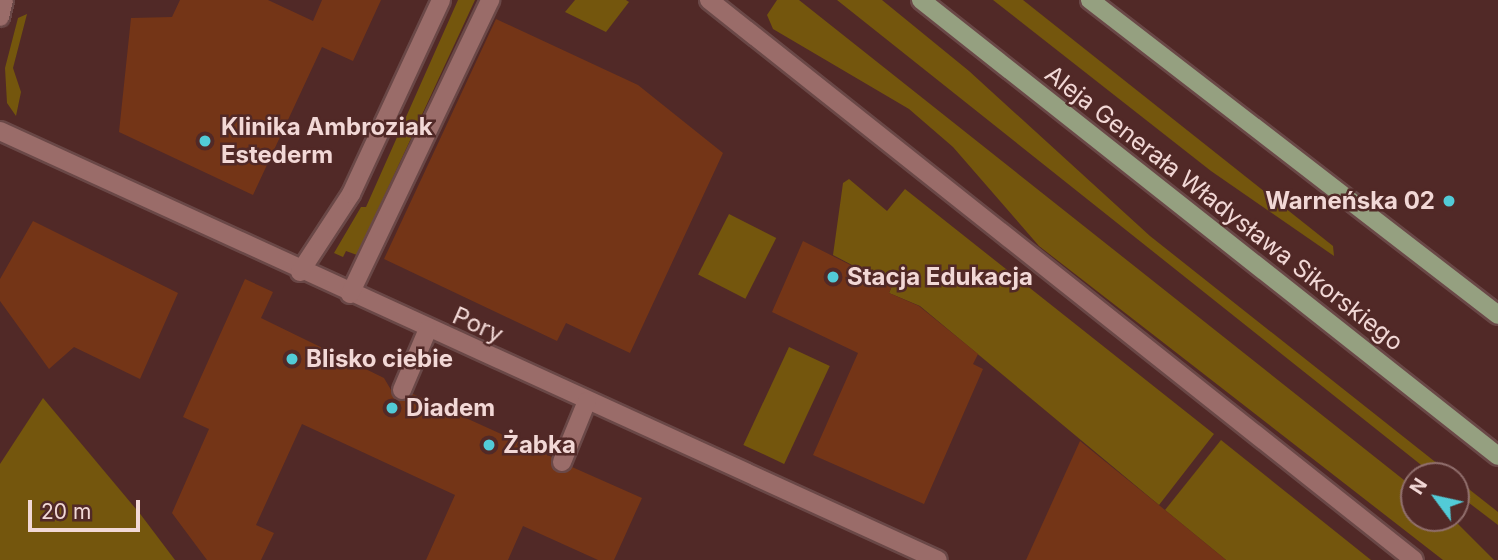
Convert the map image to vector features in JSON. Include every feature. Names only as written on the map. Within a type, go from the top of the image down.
[{"type":"main road","name":"Aleja Generała Władysława Sikorskiego","points":[[921,0],[1498,456]]},
{"type":"main road","points":[[1090,0],[1498,315]]},
{"type":"street","points":[[0,18],[4,0]]},
{"type":"street","points":[[300,272],[351,194],[441,0]]},
{"type":"street","points":[[350,294],[490,0]]},
{"type":"street","points":[[709,0],[1414,560]]},
{"type":"street","name":"Pory","points":[[0,131],[300,272],[938,560]]},
{"type":"street","points":[[402,390],[428,329]]},
{"type":"street","points":[[562,462],[587,401]]},
{"type":"shaded area","points":[[458,0],[475,0],[357,255],[346,251],[343,257],[334,253],[361,207],[366,207]]},
{"type":"shaded area","points":[[575,0],[629,2],[606,32],[565,12]]},
{"type":"shaded area","points":[[777,0],[799,0],[1400,477],[1400,527],[1039,246],[953,147],[909,109],[773,29],[767,15]]},
{"type":"shaded area","points":[[837,0],[882,0],[969,71],[1150,236],[1435,462],[1417,462]]},
{"type":"shaded area","points":[[993,0],[1023,0],[1333,246],[1334,256],[1211,171]]},
{"type":"shaded area","points":[[27,14],[13,68],[21,92],[16,116],[7,103],[5,68],[18,18]]},
{"type":"shaded area","points":[[849,179],[887,211],[905,189],[1214,434],[1159,505],[920,306],[889,293],[892,286],[833,255],[843,183]]},
{"type":"shaded area","points":[[729,214],[776,238],[745,299],[698,275]]},
{"type":"shaded area","points":[[789,347],[830,366],[784,464],[743,445]]},
{"type":"shaded area","points":[[43,398],[175,560],[0,560],[0,464]]},
{"type":"shaded area","points":[[1221,440],[1371,560],[1226,560],[1165,510]]},
{"type":"shaded area","points":[[1470,490],[1498,512],[1498,525],[1470,504]]},
{"type":"shaded area","points":[[1407,532],[1466,532],[1494,560],[1443,560]]},
{"type":"building","points":[[180,0],[268,0],[313,21],[322,0],[381,0],[353,61],[322,47],[253,195],[119,132],[131,18],[172,17]]},
{"type":"building","points":[[496,19],[638,85],[723,153],[630,353],[566,323],[557,341],[384,259]]},
{"type":"building","points":[[33,221],[178,293],[140,379],[74,347],[49,369],[0,301],[0,279]]},
{"type":"building","points":[[803,241],[892,286],[889,293],[919,306],[978,354],[973,364],[983,369],[924,504],[813,455],[858,353],[772,312]]},
{"type":"building","points":[[245,279],[273,292],[261,318],[384,378],[397,400],[413,394],[552,457],[557,472],[572,467],[642,498],[614,560],[598,560],[523,526],[508,560],[426,560],[455,495],[302,424],[256,525],[274,533],[261,560],[207,560],[172,513],[209,429],[183,417]]},
{"type":"building","points":[[1080,441],[1165,510],[1226,560],[1026,560]]},
{"type":"place","name":"Klinika Ambroziak Estederm","points":[[205,141]]},
{"type":"place","name":"Warneńska 02","points":[[1449,201]]},
{"type":"place","name":"Stacja Edukacja","points":[[833,277]]},
{"type":"place","name":"Blisko ciebie","points":[[292,359]]},
{"type":"place","name":"Diadem","points":[[392,408]]},
{"type":"place","name":"Żabka","points":[[489,445]]}]
